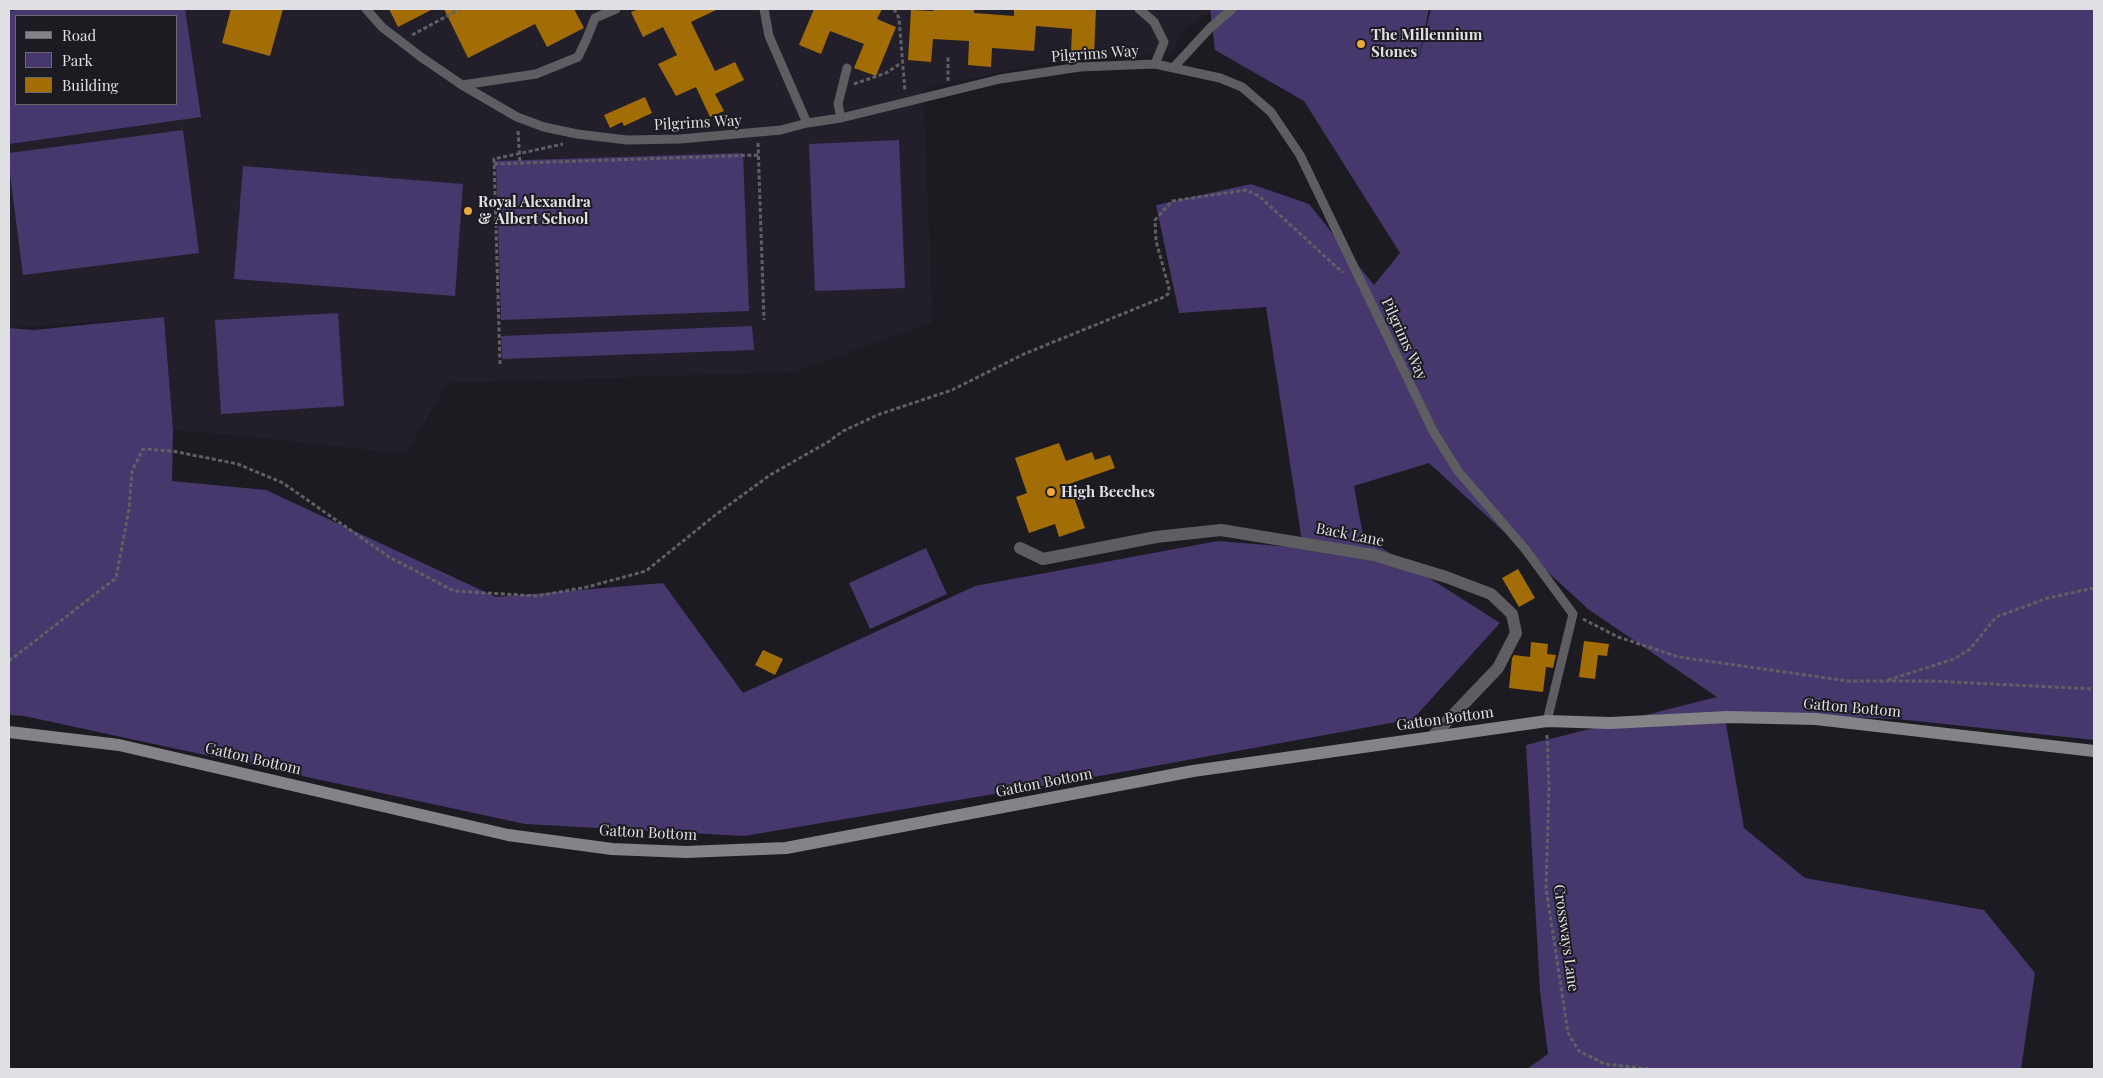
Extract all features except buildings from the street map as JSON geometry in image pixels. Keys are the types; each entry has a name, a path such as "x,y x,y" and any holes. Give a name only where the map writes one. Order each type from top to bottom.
{"street":[{"name":"Back Lane","path":"1020,548 1043,559 1156,537 1221,530 1374,555 1446,577 1491,594 1512,614 1516,633 1498,668 1432,737"},
{"name":"Gatton Bottom","path":"9,732 119,745 508,835 612,849 686,852 786,848 1193,771 1547,721 1610,723 1728,717 1816,720 2094,751"}],"lane":[{"name":"Pilgrims Way","path":"366,9 382,27 404,44 462,85 517,118 544,127 577,134 627,140 680,139 781,130 807,123 841,118 1000,79 1080,67 1155,64 1220,78 1242,87 1272,112 1300,155 1322,197 1433,431 1458,470 1525,549 1573,614"},
{"path":"462,85 536,74 578,57 595,18 616,9"},
{"path":"764,9 769,36 807,123"},
{"path":"1139,9 1154,22 1164,42 1155,64"},
{"path":"1173,68 1210,28 1232,9"},
{"path":"841,118 838,104 847,68"},
{"path":"1547,721 1573,614"}],"path":[{"path":"404,44 415,32 460,9"},
{"path":"894,9 899,18 901,63 906,102"},
{"path":"948,56 948,92"},
{"path":"842,88 886,73 901,63"},
{"path":"517,118 520,163"},
{"path":"758,133 764,320"},
{"path":"500,364 494,159 572,143"},
{"path":"494,164 758,155"},
{"path":"9,661 116,578 129,509 132,471 143,449 172,451 238,464 283,483 388,557 454,591 537,596 646,571 714,516 762,481 843,431 880,414 952,390 1024,354 1164,297 1168,294 1169,288 1156,241 1155,220 1172,201 1246,190 1259,196 1348,277"},
{"path":"1885,680 1954,659 1970,649 1996,617 2048,598 2094,588"},
{"path":"1573,614 1618,637 1679,657 1848,681 1885,680 2094,689"},
{"name":"Crossways Lane","path":"1547,721 1549,788 1546,888 1568,1033 1580,1051 1605,1064 1649,1069"}],"shaded area":[{"name":"Royal Alexandra & Albert School","path":"9,9 1209,9 1210,13 1181,31 1174,53 1038,64 923,89 933,322 793,372 448,383 406,454 173,430 164,317 9,328"}],"green space":[{"path":"25,9 185,9 201,117 9,144 9,11"},
{"path":"1210,9 1429,9 1417,66 1431,9 2094,9 2094,740 1898,719 1724,712 1744,828 1805,878 1984,910 2035,973 2021,1069 1527,1069 1548,1054 1540,991 1526,745 1717,697 1588,609 1429,463 1354,486 1363,536 1500,623 1413,719 1083,779 744,836 525,824 24,716 9,715 9,328 34,330 164,317 173,430 172,481 266,490 496,597 663,583 743,693 975,586 1218,541 1303,548 1266,307 1179,313 1156,205 1251,184 1309,204 1374,285 1400,253 1304,101 1215,50"},
{"path":"183,130 199,253 23,275 9,167 9,153"},
{"path":"899,140 905,288 815,291 809,144"},
{"path":"743,153 749,311 501,320 496,161"},
{"path":"243,166 463,184 455,296 234,279"},
{"path":"338,313 344,406 221,414 215,320"},
{"path":"752,326 754,350 502,359 501,336"},
{"path":"926,548 947,594 870,629 849,583"}],"place":[{"name":"The Millennium Stones","path":"1361,44"},
{"name":"Royal Alexandra & Albert School","path":"468,211"},
{"name":"High Beeches","path":"1051,492"}]}
